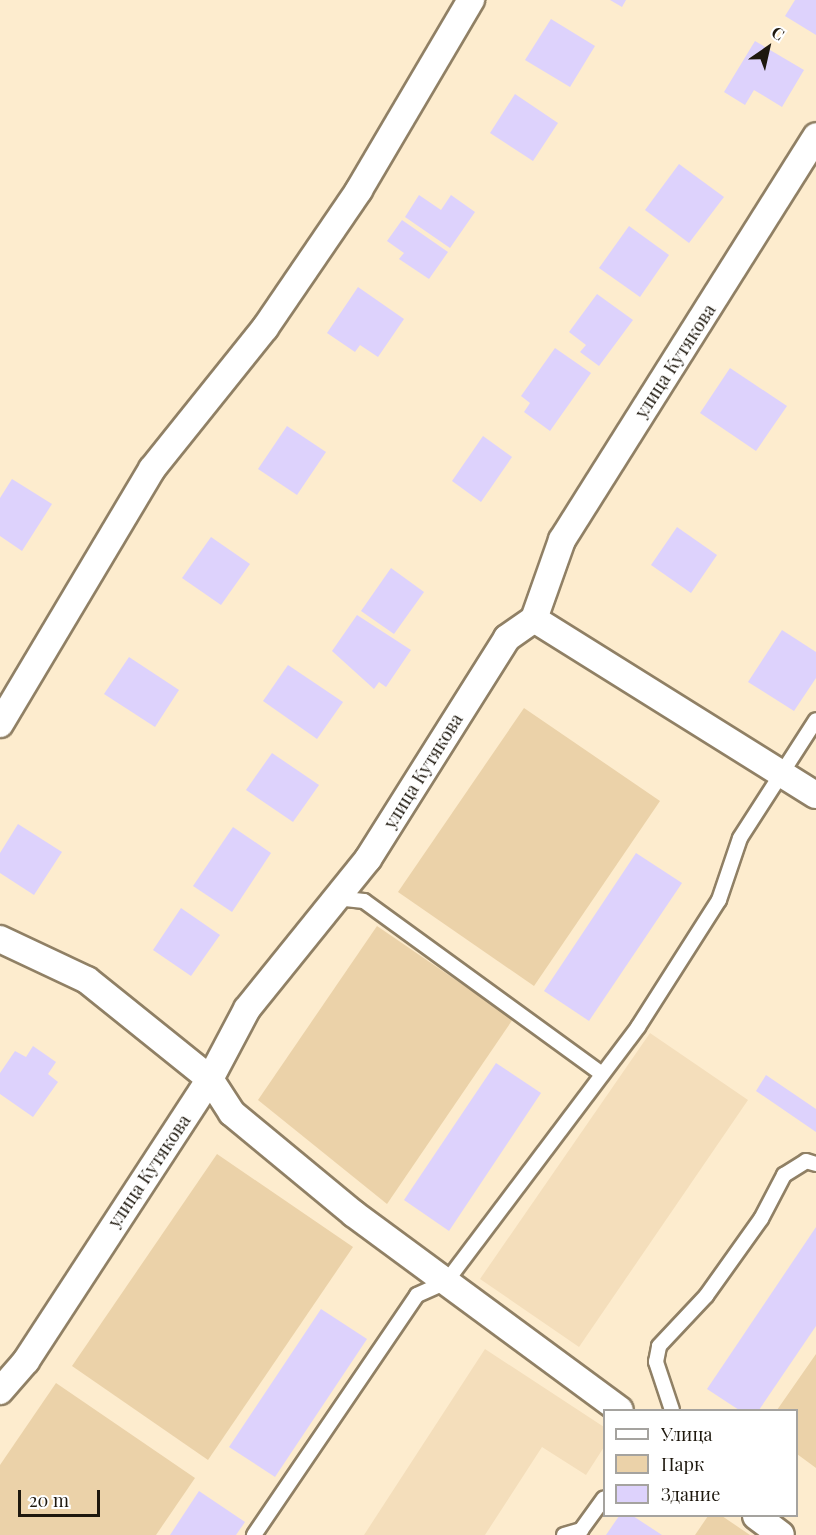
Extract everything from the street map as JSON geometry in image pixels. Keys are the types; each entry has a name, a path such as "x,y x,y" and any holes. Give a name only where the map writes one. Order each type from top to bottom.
{"street":[{"path":"0,724 152,469 285,299 359,190 471,0"},
{"name":"улица Кутякова","path":"0,1391 26,1361 210,1079 247,1009 368,859 507,638 534,619 562,540 816,136"},
{"path":"534,619 816,795"},
{"path":"0,939 87,980 210,1079 232,1113 254,1133 446,1282 619,1409"},
{"path":"758,1517 781,1535"}],"lane":[{"path":"254,1535 417,1295 446,1282 599,1072 638,1027 719,900 740,838 816,720"},
{"path":"336,898 364,901 599,1072"},
{"path":"672,1409 656,1362 659,1346 706,1296 761,1219 784,1175 806,1161 816,1164"},
{"path":"564,1535 581,1530 603,1499"}],"shaded area":[{"path":"650,1033 748,1100 579,1347 480,1279"},
{"path":"485,1349 603,1426 603,1449 586,1475 542,1447 485,1535 364,1535"}],"green space":[{"path":"524,708 660,801 534,986 398,892"},
{"path":"377,926 513,1019 387,1204 258,1100"},
{"path":"217,1154 353,1247 208,1460 72,1366"},
{"path":"816,1354 816,1468 798,1455 798,1409 778,1409"},
{"path":"56,1383 195,1478 156,1535 0,1535 0,1465"},
{"path":"707,1517 723,1517 750,1535 695,1535"}],"building":[{"path":"610,0 626,0 622,7"},
{"path":"795,0 816,0 816,35 785,16"},
{"path":"551,19 595,46 570,87 525,60"},
{"path":"755,41 804,70 782,107 754,90 745,105 724,92"},
{"path":"515,94 558,123 533,161 490,133"},
{"path":"679,164 724,197 689,243 645,210"},
{"path":"419,195 441,210 451,195 475,212 450,248 405,217"},
{"path":"402,220 448,252 429,279 399,259 404,253 387,241"},
{"path":"629,226 669,255 640,297 599,268"},
{"path":"358,287 404,319 378,357 360,345 355,352 327,333"},
{"path":"597,294 633,320 599,366 580,352 586,345 569,332"},
{"path":"555,348 591,373 550,431 524,412 530,403 521,396"},
{"path":"730,368 787,406 756,451 700,413"},
{"path":"287,426 326,452 297,495 258,469"},
{"path":"483,436 512,457 481,502 452,481"},
{"path":"12,479 52,504 22,551 0,536 0,498"},
{"path":"677,527 717,555 691,593 651,565"},
{"path":"211,537 250,564 221,605 182,578"},
{"path":"391,568 424,592 394,634 361,611"},
{"path":"357,615 411,650 386,687 379,682 374,689 332,651"},
{"path":"782,630 816,652 816,678 794,711 748,682"},
{"path":"129,657 179,690 155,727 104,694"},
{"path":"288,665 343,702 317,739 263,701"},
{"path":"272,753 319,785 293,822 246,790"},
{"path":"18,824 62,852 34,895 0,873 0,853"},
{"path":"233,827 271,853 232,912 193,886"},
{"path":"636,853 682,883 589,1021 544,991"},
{"path":"181,908 220,935 191,976 153,950"},
{"path":"33,1046 56,1062 48,1074 58,1082 33,1117 0,1094 0,1073 15,1051 26,1057"},
{"path":"496,1063 541,1093 449,1231 404,1200"},
{"path":"766,1075 816,1109 816,1132 756,1091"},
{"path":"816,1227 816,1326 760,1409 737,1409 707,1389"},
{"path":"321,1309 367,1339 275,1477 229,1447"},
{"path":"199,1491 245,1522 236,1535 170,1535"},
{"path":"618,1517 635,1517 662,1535 606,1535"}]}
